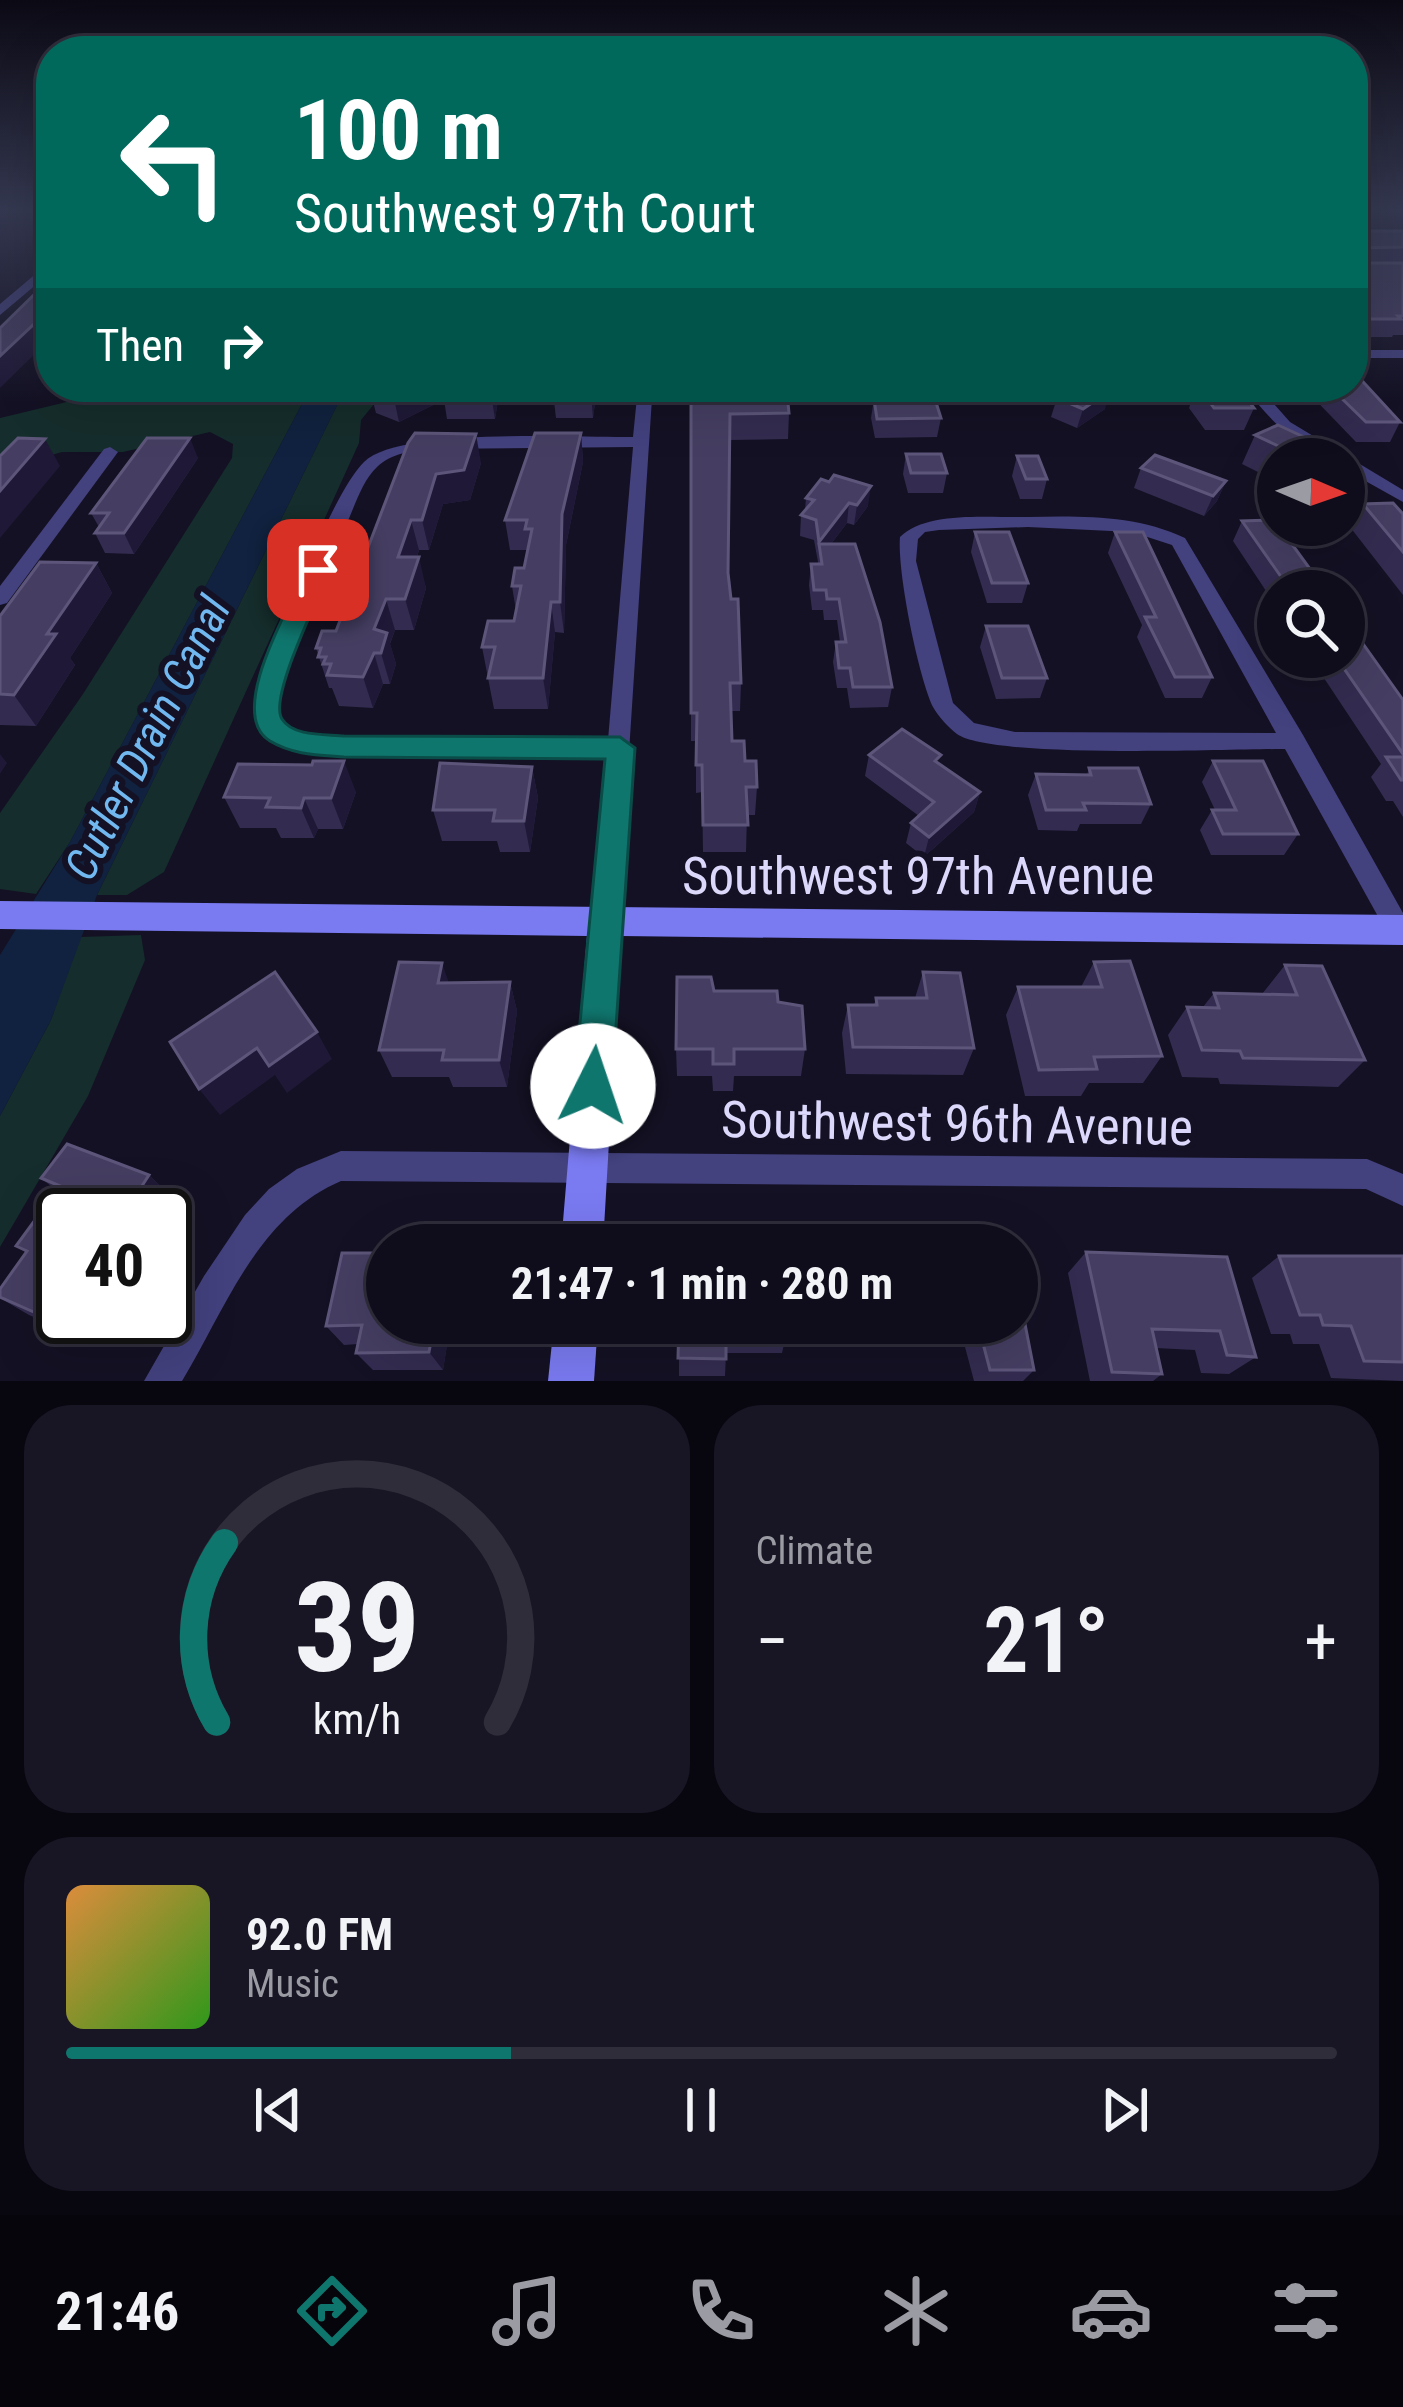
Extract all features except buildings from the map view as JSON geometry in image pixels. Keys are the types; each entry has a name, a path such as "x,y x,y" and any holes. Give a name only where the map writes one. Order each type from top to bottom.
{"street":[{"path":"0,311 36,279"},
{"path":"1368,354 1403,355"},
{"path":"583,1224 643,402"},
{"path":"1264,402 1285,425 1306,438"},
{"path":"620,748 328,746 290,739 269,724 266,700 274,671 361,474 374,459 391,450 430,444 641,442"},
{"path":"0,599 110,452"},
{"path":"1365,474 1403,497"},
{"path":"1295,741 1015,740 977,734 949,715 936,683 906,544 915,531 939,525 1114,524 1165,533 1184,547 1295,741 1401,930"},
{"name":"Southwest 97th Avenue","path":"0,915 1401,930"},
{"name":"Southwest 96th Avenue","path":"162,1381 272,1207 308,1178 341,1166 1366,1174 1403,1190"},
{"path":"571,1381 574,1344"}],"green space":[{"path":"67,402 303,402 70,842 36,894 0,889 0,813 83,694 232,458 233,444 210,432 123,452 62,452 0,470 0,418"},
{"path":"339,402 376,402 361,420 359,443 164,872 127,895 97,895"},
{"path":"141,935 145,960 88,1096 0,1247 0,1116 51,1020 80,937"}],"water":[{"name":"Cutler Drain Canal","path":"303,402 339,402 97,895 51,1020 0,1116 0,955 70,842"}],"route":[{"path":"318,570 268,688 265,710 278,733 301,742 344,746 620,748 593,1086"}]}
